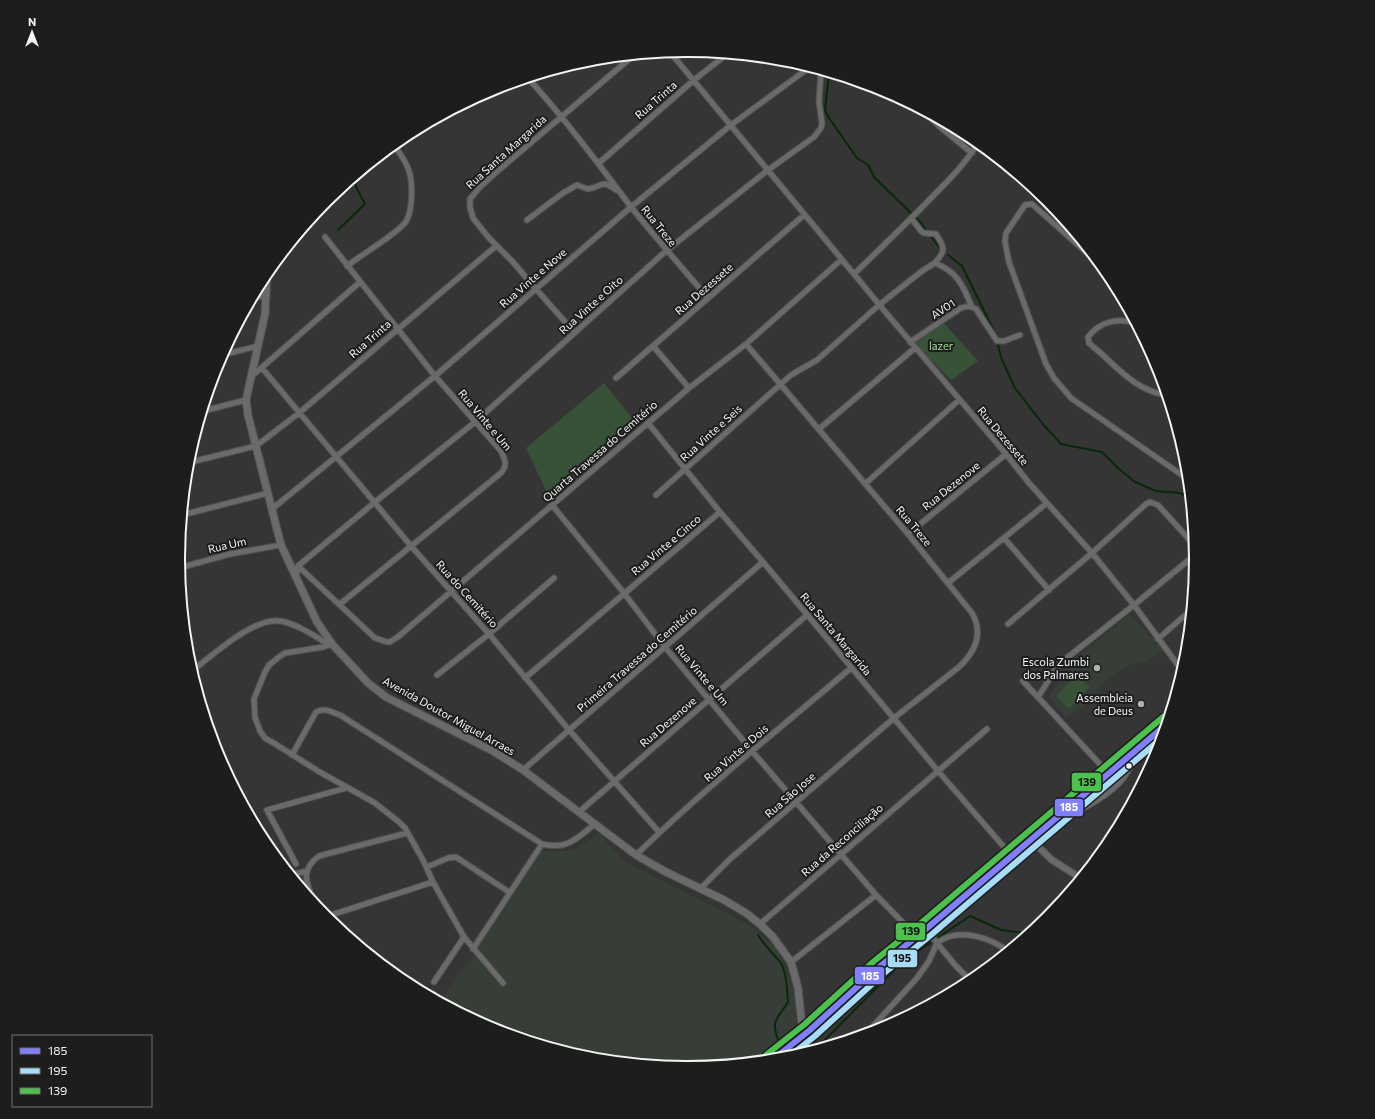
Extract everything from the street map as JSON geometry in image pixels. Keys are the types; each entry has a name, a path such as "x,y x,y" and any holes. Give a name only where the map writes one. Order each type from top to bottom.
{"main road":[{"path":"246,400 265,314 266,286"},
{"name":"Avenida Doutor Miguel Arraes","path":"246,400 248,415 281,545 317,622 331,645 363,678 386,697 477,742 523,770 636,855 666,872 724,900 746,913 760,924 777,942 791,962 798,988 803,1036"},
{"path":"781,1053 826,1016 878,968 917,937 1160,730"}],"street":[{"name":"Rua Dezessete","path":"675,57 841,260 1092,554 1134,605 1178,666"},
{"name":"Rua Trinta","path":"599,163 694,80 722,58"},
{"path":"561,117 628,60"},
{"name":"Rua Vinte e Nove","path":"272,510 435,376 569,259 730,125 804,71"},
{"name":"Rua Vinte e Oito","path":"298,566 474,422 666,251 768,170 814,137 822,125 819,102 821,75"},
{"name":"Rua Treze","path":"532,82 599,163 666,251 708,298"},
{"name":"Rua Santa Margarida","path":"561,117 480,187 470,199 470,207 473,218 496,246 510,258 575,333"},
{"path":"934,122 972,153"},
{"path":"854,274 944,185 975,148"},
{"path":"347,266 360,255 405,224 408,219 412,199 410,173 405,160 397,150"},
{"path":"527,220 563,193 577,185 588,189 607,183 622,194"},
{"path":"1073,238 1032,204 1024,205 1006,234 1005,242 1009,262 1046,364 1054,378 1071,398 1183,476"},
{"name":"Rua Dezessete","path":"616,378 804,215"},
{"path":"912,218 921,231 936,234 943,247 943,253 935,263 950,270 956,276 972,307"},
{"name":"Rua Vinte e Um","path":"325,237 435,376 501,451 506,461 505,467 501,473 340,604"},
{"name":"Rua Trinta","path":"256,446 299,413 496,246"},
{"name":"Quarta Travessa do Cemitério","path":"340,604 369,634 384,642 390,642 399,636 689,388 746,344 841,260"},
{"name":"Rua Vinte e Seis","path":"656,495 780,384 791,375 817,360 879,305 922,271 935,263"},
{"path":"252,376 360,282"},
{"path":"259,296 266,295"},
{"name":"AV01","path":"910,342 966,306 976,309 998,342 1020,335"},
{"path":"1130,322 1107,322 1088,337 1089,342 1122,374 1153,392 1161,394"},
{"name":"Rua Treze","path":"746,344 908,534 972,613 976,620 978,635 975,645 966,660 959,668 894,718"},
{"path":"229,353 258,346"},
{"path":"653,346 689,388"},
{"path":"819,429 915,348"},
{"name":"Rua do Cemitério","path":"262,368 450,592 489,634 569,730 659,832"},
{"path":"208,410 246,400"},
{"path":"866,484 959,400"},
{"name":"Rua Santa Margarida","path":"648,423 720,512 1011,856"},
{"path":"195,461 256,446"},
{"name":"Rua Dezenove","path":"908,534 1006,454"},
{"path":"187,514 268,493"},
{"path":"948,583 1047,503"},
{"path":"1008,624 1092,554 1146,504 1154,503 1158,506 1189,540"},
{"name":"Rua Vinte e Um","path":"552,505 624,593 665,647 752,751 876,895 917,937"},
{"name":"Rua Vinte e Cinco","path":"525,678 720,512"},
{"path":"1004,538 1049,590"},
{"name":"Rua Um","path":"185,566 230,554 281,545"},
{"path":"1038,697 1059,664 1190,559"},
{"name":"Primeira Travessa do Cemitério","path":"523,770 763,562"},
{"path":"296,578 298,566"},
{"path":"298,566 340,604"},
{"path":"437,675 489,634 554,578"},
{"path":"1158,639 1187,613"},
{"name":"Rua Dezenove","path":"579,812 807,615"},
{"path":"197,667 242,633 259,624 279,621 300,628 331,645"},
{"path":"331,645 292,651 279,656 269,665 254,699 255,717 260,732 265,738 292,755 346,788 369,799 399,822 427,868 433,882 464,937 503,983"},
{"name":"Rua Vinte e Dois","path":"636,855 659,832 752,751 851,668"},
{"path":"1023,681 1109,774"},
{"path":"292,755 316,712 325,709 340,715 542,844 553,846 565,845 595,824"},
{"name":"Rua São Jose","path":"701,888 730,859 894,718"},
{"name":"Rua da Reconciliação","path":"760,924 987,729"},
{"path":"1046,827 1094,802 1112,789 1124,778 1141,747 1149,757"},
{"path":"296,864 267,810 346,788"},
{"path":"311,892 307,882 308,866 318,856 407,833"},
{"path":"1031,840 1052,860 1077,876"},
{"path":"473,949 509,892 542,844"},
{"path":"427,868 448,858 456,857 509,892"},
{"path":"296,874 307,871"},
{"path":"332,915 433,882"},
{"path":"791,962 876,895"},
{"path":"926,929 955,965 967,977"},
{"path":"872,1027 916,978 938,943 943,939 950,936 973,936 994,942 1004,949"},
{"path":"434,982 464,937"}],"shaded area":[{"name":"Escola Zumbi dos Palmares","path":"1129,615 1164,650 1145,663 1137,662 1107,679 1085,704 1066,718 1049,697 1071,665 1084,652"},
{"path":"599,834 626,862 747,924 777,949 795,994 796,1020 792,1038 772,1055 753,1058 688,1062 622,1058 557,1045 526,1035 495,1024 443,998 478,948 541,851 572,851"}],"green space":[{"name":"lazer","path":"944,323 978,361 951,380 914,343"},
{"path":"604,383 633,419 547,493 526,448"},
{"path":"1077,675 1090,687 1069,709 1056,696"}],"waterway":[{"path":"829,77 825,110 829,118 857,158 868,165 874,177 922,224 927,232"},
{"path":"338,230 365,204 355,183"},
{"path":"930,235 939,247"},
{"path":"948,255 962,266 995,335"},
{"path":"997,341 1002,360 1015,388 1042,423 1061,444 1102,452 1135,482 1156,491 1180,493 1186,496"},
{"path":"939,937 970,916 1001,930 1023,933"},
{"path":"758,935 780,962 785,976 788,1002 775,1024 776,1035 779,1042"},
{"path":"815,1046 824,1041 903,961 930,943"}],"transit line":[{"name":"139","path":"766,1055 805,1024 873,962 1163,717"},
{"name":"185","path":"781,1053 810,1030 878,968 1160,730"},
{"name":"195","path":"798,1049 883,974 931,935 1155,744"}],"place":[{"name":"Escola Zumbi dos Palmares","path":"1097,668"},
{"name":"Assembleia de Deus","path":"1141,704"}]}
